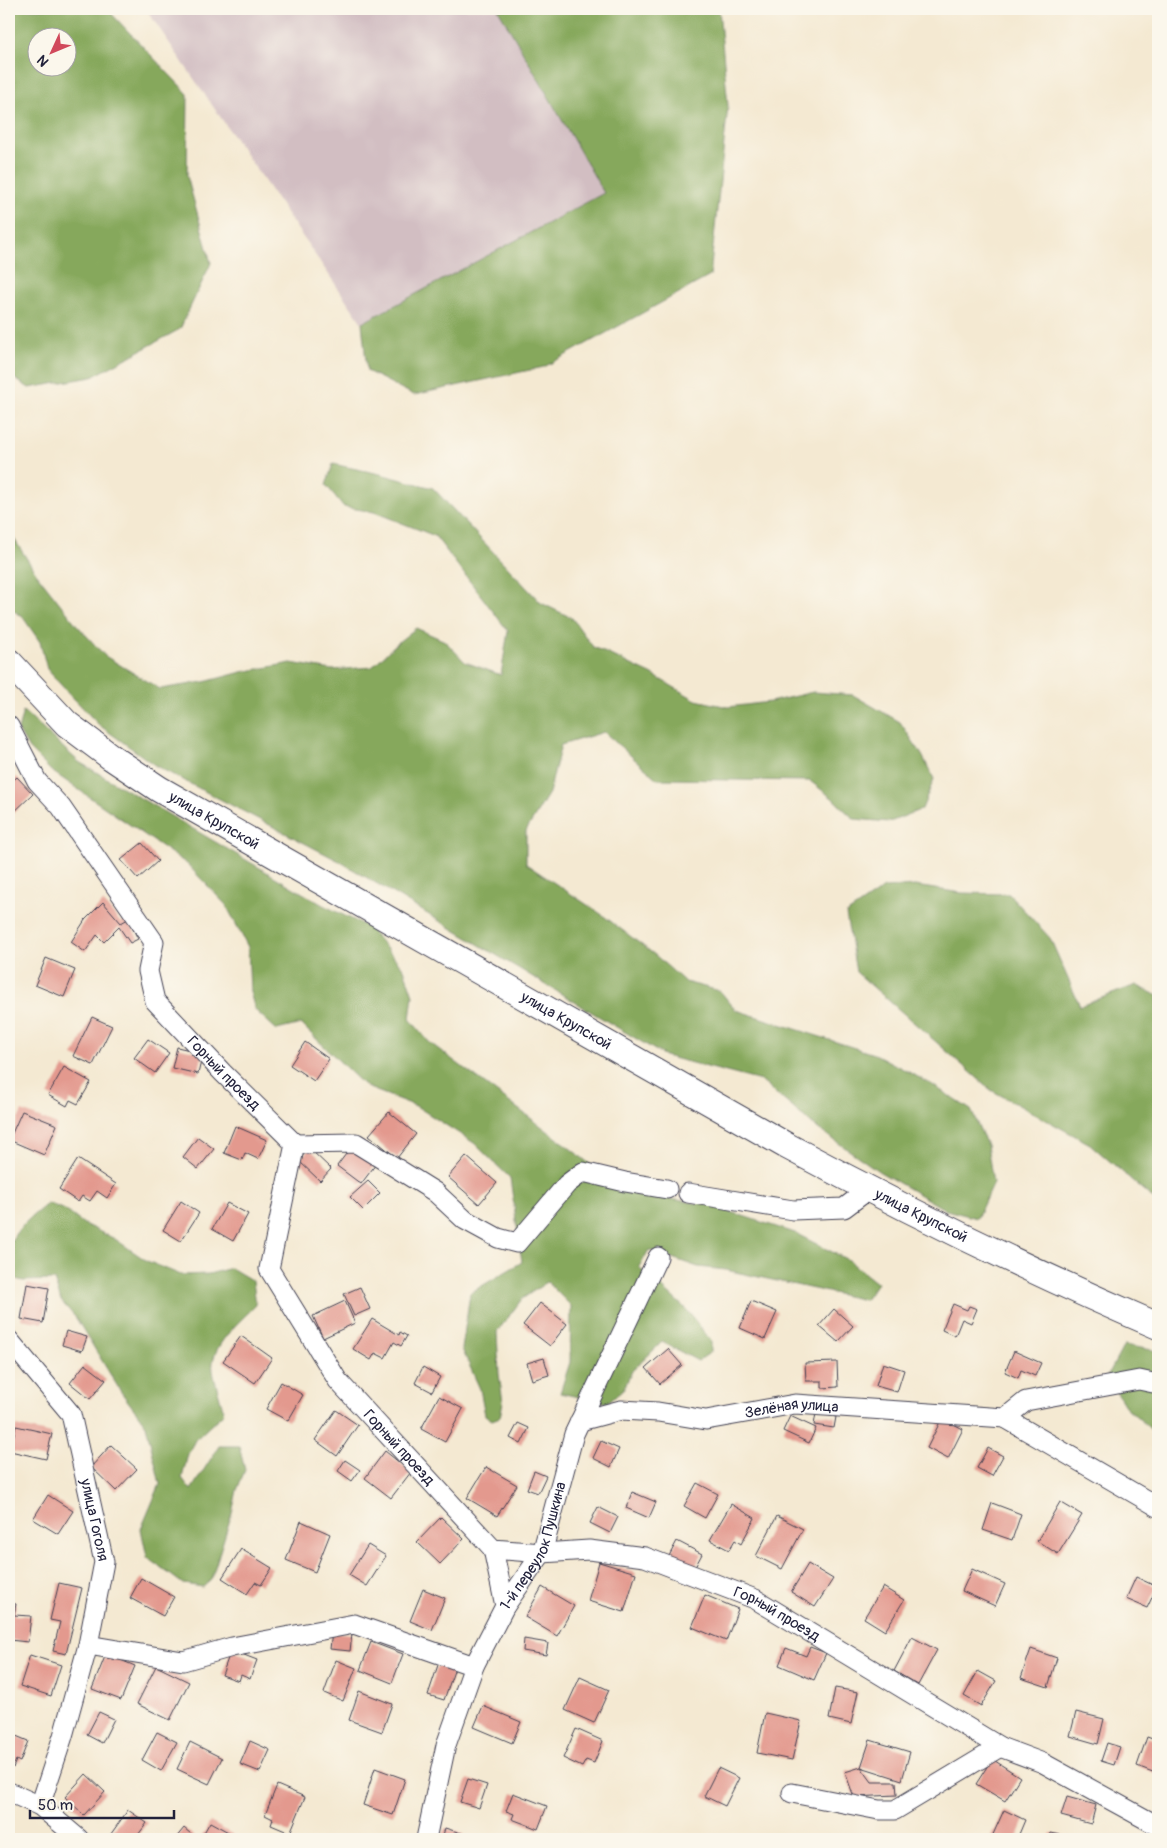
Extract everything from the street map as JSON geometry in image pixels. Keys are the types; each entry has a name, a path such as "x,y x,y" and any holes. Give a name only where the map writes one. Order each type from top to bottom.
{"street":[{"name":"улица Крупской","path":"9,662 67,724 112,758 160,789 787,1146 868,1190 1096,1299 1158,1326"},
{"name":"Горный проезд","path":"9,726 37,781 61,807 154,942 148,971 155,1001 295,1144 270,1269 338,1381 493,1549 542,1553 588,1550 645,1557 755,1599 1000,1747 1043,1763 1158,1826"},
{"path":"295,1144 356,1143 436,1192 465,1220 498,1238 517,1243 567,1184 583,1172 667,1189"},
{"path":"688,1193 793,1210 844,1208 868,1190"},
{"name":"1-й переулок Пушкина","path":"426,1839 446,1745 474,1666 505,1606 542,1553 574,1434 658,1257"},
{"name":"улица Гоголя","path":"9,1340 71,1414 104,1562 88,1645 63,1736 40,1806"},
{"path":"1005,1418 1026,1401 1138,1380 1158,1384"},
{"name":"Зелёная улица","path":"580,1421 621,1410 658,1412 706,1420 795,1404 1005,1418 1158,1506"},
{"path":"493,1549 505,1606"},
{"path":"88,1645 184,1661 232,1647 354,1624 474,1666"},
{"path":"792,1793 879,1810 895,1810 1000,1747"},
{"path":"9,1792 40,1806 79,1839"}],"shaded area":[{"path":"146,9 500,9 606,194 362,323"}],"green space":[{"path":"9,9 107,9 188,94 187,176 211,263 180,329 92,377 29,388 9,375"},
{"path":"498,9 719,9 728,106 710,276 544,367 414,395 367,371 362,323 604,193"},
{"path":"333,464 433,488 541,603 572,618 593,647 651,674 696,700 728,707 770,702 813,692 853,695 900,722 922,755 934,779 922,809 890,822 854,819 831,797 810,781 657,779 604,732 561,745 549,793 526,831 526,864 601,914 655,955 685,982 720,991 736,1010 877,1055 931,1084 971,1110 987,1145 993,1183 977,1218 946,1210 880,1172 817,1128 761,1081 665,1056 339,861 156,766 99,725 61,685 47,669 40,642 22,616 9,608 9,531 36,573 76,624 105,656 160,689 204,682 242,672 291,663 332,670 372,667 416,628 445,641 465,662 501,675 508,631 435,536 374,512 344,507 326,485"},
{"path":"23,711 79,762 323,905 368,927 404,969 413,995 410,1019 429,1042 561,1141 625,1192 709,1205 795,1233 848,1260 877,1283 865,1300 726,1270 698,1267 649,1250 639,1267 686,1309 711,1341 711,1352 698,1361 662,1342 632,1371 624,1388 607,1403 560,1393 570,1362 571,1306 547,1282 522,1299 497,1332 499,1374 503,1402 500,1417 492,1420 485,1415 480,1389 462,1349 470,1293 522,1262 510,1178 474,1143 416,1106 366,1087 301,1024 277,1030 255,1010 250,992 248,947 226,905 187,864 50,770 29,749 18,730"},
{"path":"915,886 962,893 1009,894 1050,938 1080,1006 1136,985 1158,996 1158,1203 1090,1144 991,1090 856,972 846,914 884,888"},
{"path":"48,1203 65,1210 84,1224 115,1239 147,1261 181,1275 209,1274 231,1268 253,1281 256,1305 227,1335 213,1362 214,1376 224,1413 195,1440 188,1454 182,1478 191,1490 219,1446 239,1446 245,1470 237,1490 232,1513 211,1580 203,1587 183,1584 147,1557 141,1529 160,1484 146,1425 121,1392 76,1318 61,1301 54,1280 23,1281 12,1278 8,1254 12,1240 26,1222"},
{"path":"1124,1345 1158,1351 1158,1436 1125,1406 1107,1377"}],"building":[{"path":"17,777 33,794 11,815 9,813 9,784"},
{"path":"142,843 158,861 138,879 121,860"},
{"path":"103,902 121,923 128,919 138,939 130,943 119,927 104,942 97,935 85,952 71,942 85,920"},
{"path":"46,958 75,970 64,997 35,985"},
{"path":"92,1017 112,1026 93,1065 73,1056"},
{"path":"148,1039 169,1053 155,1073 134,1058"},
{"path":"305,1042 329,1059 314,1081 290,1065"},
{"path":"177,1047 203,1053 198,1074 172,1068"},
{"path":"64,1067 91,1082 78,1104 70,1100 67,1106 48,1095"},
{"path":"22,1111 57,1125 44,1155 9,1140"},
{"path":"389,1112 416,1134 397,1158 369,1135"},
{"path":"235,1126 267,1140 258,1159 245,1153 242,1160 224,1153"},
{"path":"198,1137 214,1149 198,1169 183,1157"},
{"path":"352,1146 376,1164 361,1184 337,1166"},
{"path":"310,1149 331,1169 320,1181 298,1160"},
{"path":"466,1156 497,1183 479,1204 448,1177"},
{"path":"78,1159 116,1184 107,1198 97,1191 90,1201 82,1196 78,1202 59,1189"},
{"path":"368,1181 380,1193 363,1210 350,1197"},
{"path":"181,1201 199,1213 181,1241 163,1230"},
{"path":"227,1203 248,1214 233,1241 212,1229"},
{"path":"27,1284 49,1288 43,1323 21,1319"},
{"path":"360,1287 370,1309 354,1316 344,1294"},
{"path":"345,1301 355,1323 323,1338 313,1316"},
{"path":"751,1301 777,1312 765,1339 740,1328"},
{"path":"540,1303 567,1324 550,1346 523,1325"},
{"path":"953,1304 967,1310 969,1306 977,1309 971,1323 962,1319 955,1336 942,1330"},
{"path":"834,1309 853,1326 838,1342 819,1326"},
{"path":"372,1319 399,1335 400,1332 407,1336 401,1346 394,1342 385,1358 375,1353 371,1360 353,1349"},
{"path":"66,1331 87,1337 82,1351 62,1345"},
{"path":"241,1336 272,1358 255,1383 223,1361"},
{"path":"668,1349 682,1365 660,1384 646,1368"},
{"path":"1014,1351 1041,1363 1035,1376 1021,1370 1018,1378 1005,1372"},
{"path":"544,1358 549,1375 532,1380 527,1363"},
{"path":"837,1362 838,1387 822,1388 822,1381 806,1381 805,1363"},
{"path":"883,1363 904,1370 897,1392 876,1386"},
{"path":"85,1364 106,1380 90,1399 70,1383"},
{"path":"423,1367 440,1377 432,1392 415,1383"},
{"path":"281,1382 303,1395 288,1421 266,1409"},
{"path":"439,1396 463,1409 445,1442 421,1429"},
{"path":"336,1410 358,1425 337,1456 315,1440"},
{"path":"816,1413 836,1417 834,1428 814,1425"},
{"path":"790,1416 816,1428 809,1443 783,1431"},
{"path":"942,1418 963,1429 948,1459 927,1448"},
{"path":"518,1423 529,1428 521,1444 510,1438"},
{"path":"16,1426 52,1434 46,1459 10,1451"},
{"path":"601,1441 619,1449 611,1467 593,1458"},
{"path":"111,1445 137,1469 116,1491 91,1467"},
{"path":"988,1448 1003,1456 992,1476 977,1468"},
{"path":"385,1451 411,1472 391,1498 365,1478"},
{"path":"345,1460 360,1470 352,1481 338,1471"},
{"path":"486,1467 517,1485 497,1516 467,1498"},
{"path":"534,1471 546,1476 538,1493 527,1489"},
{"path":"697,1483 718,1494 705,1518 684,1506"},
{"path":"632,1492 656,1502 649,1518 626,1508"},
{"path":"48,1495 73,1511 58,1534 33,1519"},
{"path":"1060,1502 1082,1515 1058,1554 1037,1541"},
{"path":"992,1503 1021,1514 1012,1540 983,1530"},
{"path":"731,1504 755,1518 741,1544 735,1540 729,1550 710,1540"},
{"path":"598,1507 618,1517 610,1533 590,1523"},
{"path":"777,1516 803,1529 782,1569 756,1556"},
{"path":"441,1517 464,1539 440,1564 417,1542"},
{"path":"301,1521 330,1534 315,1572 286,1560"},
{"path":"677,1541 702,1554 694,1569 669,1556"},
{"path":"368,1545 386,1556 367,1586 349,1575"},
{"path":"241,1549 272,1568 261,1585 255,1582 247,1594 222,1578"},
{"path":"599,1562 636,1573 624,1612 588,1601"},
{"path":"808,1564 833,1579 815,1607 791,1592"},
{"path":"972,1569 1005,1584 995,1606 962,1591"},
{"path":"1136,1577 1157,1587 1147,1608 1126,1599"},
{"path":"141,1578 174,1597 163,1616 130,1598"},
{"path":"59,1583 82,1588 66,1654 53,1651 60,1622 50,1620"},
{"path":"542,1587 574,1606 557,1636 525,1617"},
{"path":"883,1587 904,1600 885,1631 864,1618"},
{"path":"423,1589 445,1598 432,1630 410,1621"},
{"path":"705,1595 738,1609 726,1641 692,1627"},
{"path":"9,1603 16,1604 14,1615 31,1616 28,1642 9,1640"},
{"path":"332,1632 352,1634 350,1651 330,1649"},
{"path":"912,1637 937,1650 918,1685 894,1671"},
{"path":"524,1639 548,1643 546,1655 523,1651"},
{"path":"371,1642 403,1654 392,1683 360,1670"},
{"path":"810,1647 826,1653 814,1680 779,1665 786,1648 806,1656"},
{"path":"1031,1649 1057,1658 1048,1687 1021,1678"},
{"path":"231,1650 257,1660 250,1679 241,1675 239,1681 222,1675"},
{"path":"106,1654 135,1666 121,1700 92,1689"},
{"path":"30,1655 61,1665 51,1696 20,1686"},
{"path":"336,1660 356,1668 343,1701 324,1693"},
{"path":"439,1662 455,1668 444,1700 428,1695"},
{"path":"156,1666 189,1682 170,1720 137,1704"},
{"path":"978,1671 996,1681 981,1706 964,1696"},
{"path":"580,1677 609,1690 594,1723 565,1710"},
{"path":"835,1688 858,1692 851,1724 829,1719"},
{"path":"359,1691 392,1704 382,1732 349,1720"},
{"path":"483,1706 521,1722 512,1743 474,1727"},
{"path":"99,1712 114,1719 102,1743 87,1735"},
{"path":"1076,1712 1104,1719 1098,1744 1070,1736"},
{"path":"765,1713 801,1721 792,1760 757,1753"},
{"path":"576,1729 603,1741 594,1763 586,1760 582,1767 563,1758"},
{"path":"157,1732 177,1742 161,1771 142,1760"},
{"path":"9,1733 28,1741 20,1762 16,1760 13,1768 9,1766"},
{"path":"1147,1737 1158,1741 1158,1774 1137,1766"},
{"path":"870,1740 910,1752 902,1780 861,1767"},
{"path":"250,1741 270,1750 260,1772 240,1764"},
{"path":"190,1742 222,1758 209,1784 177,1769"},
{"path":"1107,1743 1120,1747 1114,1765 1101,1761"},
{"path":"992,1759 1020,1777 1005,1801 976,1784"},
{"path":"861,1767 872,1782 896,1782 897,1795 854,1797 845,1772"},
{"path":"375,1768 405,1779 393,1815 363,1805"},
{"path":"718,1768 739,1778 725,1806 704,1796"},
{"path":"86,1774 105,1792 84,1815 65,1797"},
{"path":"468,1779 487,1785 479,1808 460,1802"},
{"path":"277,1785 305,1797 290,1833 271,1825 273,1819 265,1815"},
{"path":"513,1793 547,1806 538,1829 512,1819 514,1814 506,1811"},
{"path":"1067,1797 1096,1805 1091,1824 1061,1816"},
{"path":"128,1810 147,1823 135,1839 108,1838"},
{"path":"1004,1810 1025,1820 1017,1839 991,1839"},
{"path":"210,1822 241,1839 201,1838"},
{"path":"184,1828 197,1839 175,1839"},
{"path":"445,1828 464,1834 463,1839 442,1839"},
{"path":"1051,1833 1076,1838 1076,1839 1049,1839"}]}
